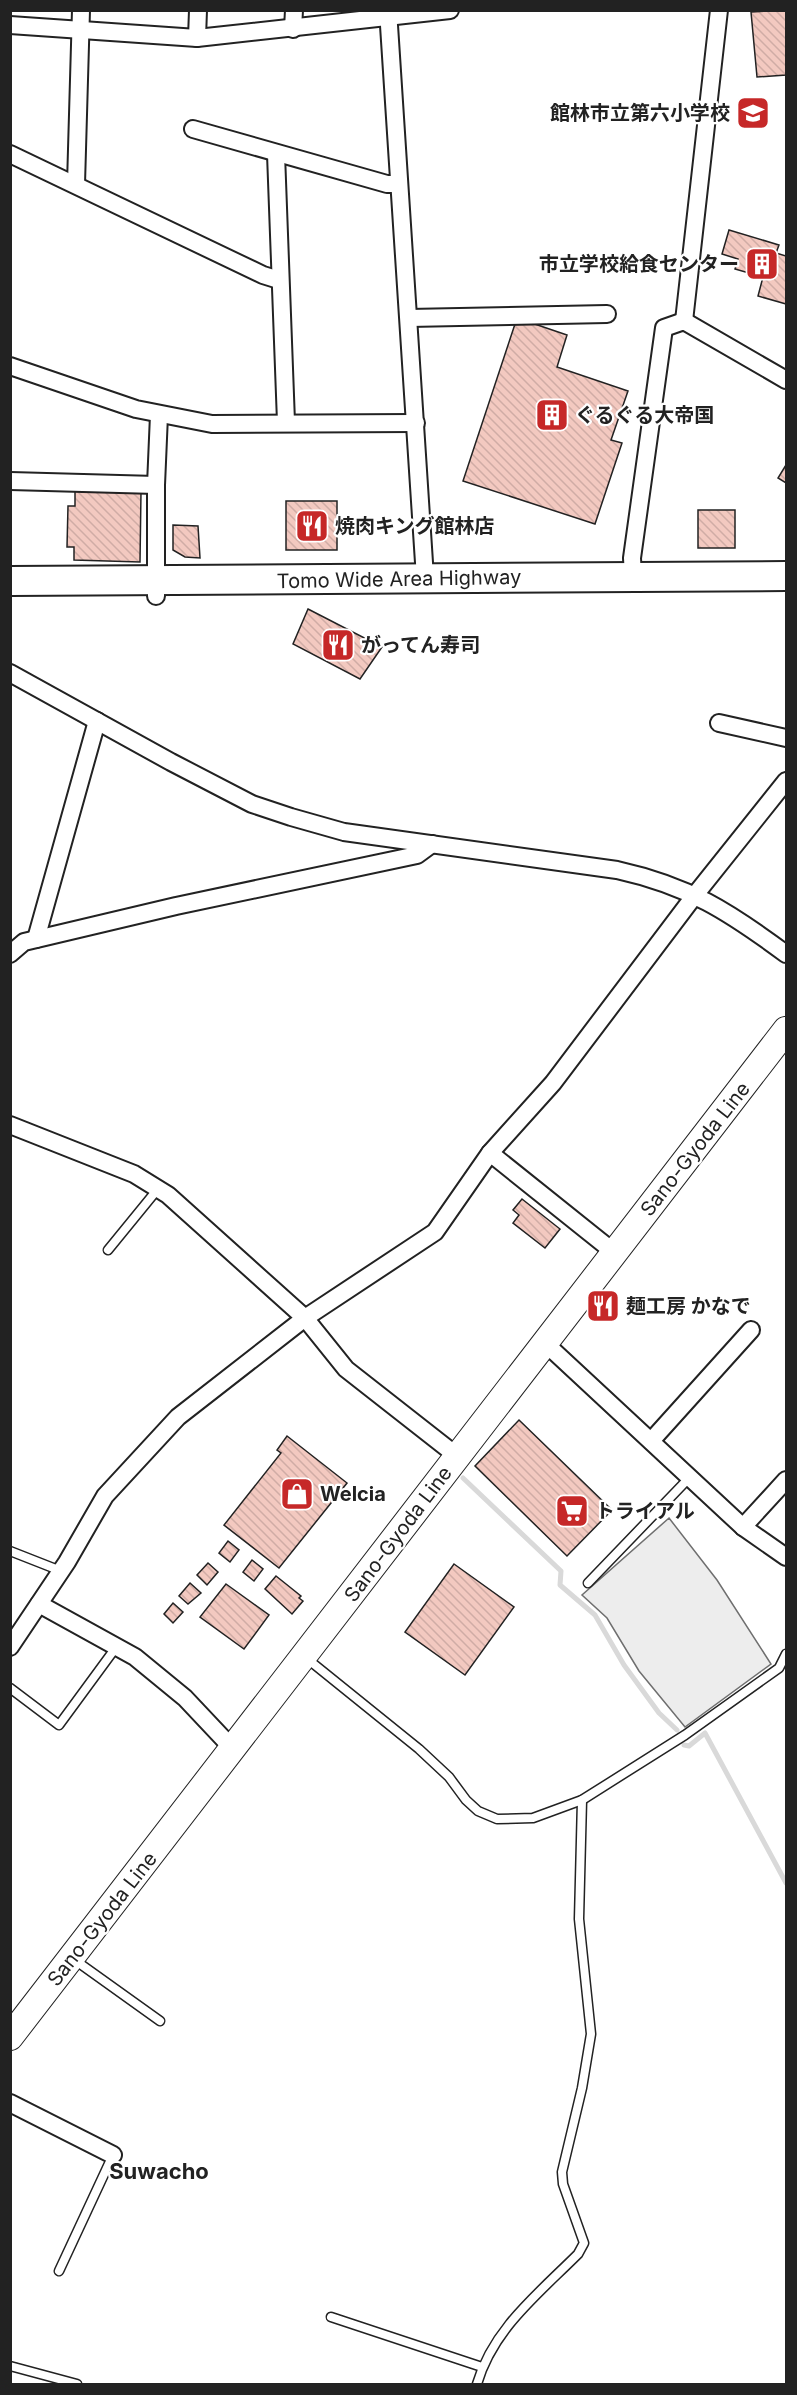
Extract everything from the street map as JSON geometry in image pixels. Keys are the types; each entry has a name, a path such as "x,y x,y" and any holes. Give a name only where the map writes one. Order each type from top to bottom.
{"highway":[{"name":"Tomo Wide Area Highway","path":"10,597 425,578 786,576"},
{"name":"Tomo Wide Area Highway","path":"10,581 156,589 786,596"}],"main road":[{"name":"Sano-Gyoda Line","path":"10,2037 234,1750 457,1456 786,1030"}],"street":[{"path":"76,184 81,10"},
{"path":"196,38 198,10"},
{"path":"293,29 294,10"},
{"path":"10,25 196,38 293,29 388,14 450,10"},
{"path":"684,321 718,10"},
{"path":"388,14 425,578"},
{"path":"193,129 387,184 399,183"},
{"path":"10,154 263,275 279,280"},
{"path":"276,154 286,422"},
{"path":"409,318 607,314"},
{"path":"633,576 632,558 664,328 684,321 786,380"},
{"path":"10,366 159,415 212,424 416,423"},
{"path":"156,589 156,484 159,415"},
{"path":"10,481 156,484"},
{"path":"10,673 252,804 344,832 617,870 660,880 695,895 740,919 786,954"},
{"path":"36,939 97,721"},
{"path":"719,723 786,738"},
{"path":"10,1647 61,1571 105,1496 130,1466 178,1417 305,1318 435,1232 490,1153 553,1083 695,895 786,781"},
{"path":"10,954 24,942 176,906 417,855 432,844"},
{"path":"10,1125 134,1174 168,1195 305,1318 346,1369 457,1456"},
{"path":"490,1153 615,1253"},
{"path":"651,1441 751,1330"},
{"path":"546,1343 743,1527 786,1557"},
{"path":"743,1527 786,1480"},
{"path":"39,1604 118,1646 185,1698 234,1750"},
{"path":"10,2103 113,2155"}],"lane":[{"path":"108,1250 157,1190"},
{"path":"588,1583 690,1477"},
{"path":"10,1551 61,1571"},
{"path":"10,1688 59,1725 118,1646"},
{"path":"305,1657 419,1749 449,1777 466,1800 478,1811 497,1819 533,1818 582,1800 685,1734 779,1668 786,1654"},
{"path":"477,2385 482,2367 505,2327 578,2254 584,2243 563,2184 562,2172 582,2088 591,2034 578,1909 582,1800"},
{"path":"71,1958 160,2021"},
{"path":"59,2271 113,2155"},
{"path":"331,2317 482,2367"},
{"path":"10,2366 77,2385"}],"shaded area":[{"path":"669,1518 717,1580 771,1664 685,1727 639,1671 607,1618 582,1595"}],"building":[{"path":"786,10 786,75 757,77 751,12"},
{"name":"市立学校給食センター","path":"729,230 779,245 776,253 786,256 786,304 758,296 763,277 735,269 738,259 722,254"},
{"name":"ぐるぐる大帝国","path":"517,318 567,335 557,367 628,391 611,440 622,443 595,524 463,481"},
{"path":"786,465 786,483 778,478"},
{"path":"75,490 141,492 140,562 74,560 74,547 67,547 68,506 75,506"},
{"name":"焼肉キング館林店","path":"286,501 337,501 337,550 286,550"},
{"path":"698,510 735,510 735,548 698,548"},
{"path":"173,525 198,526 200,558 185,557 173,550"},
{"name":"がってん寿司","path":"308,609 382,647 360,679 293,644"},
{"path":"522,1199 560,1229 545,1248 513,1223 519,1215 513,1210"},
{"path":"600,1292 616,1307 607,1317 600,1310 594,1317 585,1309"},
{"path":"519,1420 612,1510 567,1556 475,1466"},
{"path":"287,1436 347,1483 279,1568 224,1525 281,1453 277,1450"},
{"path":"228,1541 239,1550 230,1562 219,1553"},
{"path":"252,1560 263,1569 254,1581 243,1572"},
{"path":"208,1563 218,1572 207,1585 197,1575"},
{"path":"454,1564 514,1607 465,1675 405,1632"},
{"path":"276,1576 301,1596 299,1598 303,1601 292,1614 265,1589"},
{"path":"190,1583 201,1593 188,1604 179,1596"},
{"path":"226,1584 269,1615 244,1649 200,1617"},
{"path":"173,1603 183,1612 173,1623 164,1614"}],"waterway":[{"path":"463,1478 561,1571 560,1585 595,1615 624,1665 659,1713 677,1730"},
{"path":"684,1745 689,1746 705,1733 786,1883"}],"place":[{"name":"館林市立第六小学校","path":"753,113"},
{"name":"市立学校給食センター","path":"762,264"},
{"name":"ぐるぐる大帝国","path":"552,415"},
{"name":"焼肉キング館林店","path":"312,526"},
{"name":"がってん寿司","path":"338,645"},
{"name":"麺工房 かなで","path":"603,1306"},
{"name":"Welcia","path":"297,1494"},
{"name":"トライアル","path":"572,1511"}],"district":[{"name":"Suwacho","path":"159,2171"}]}
